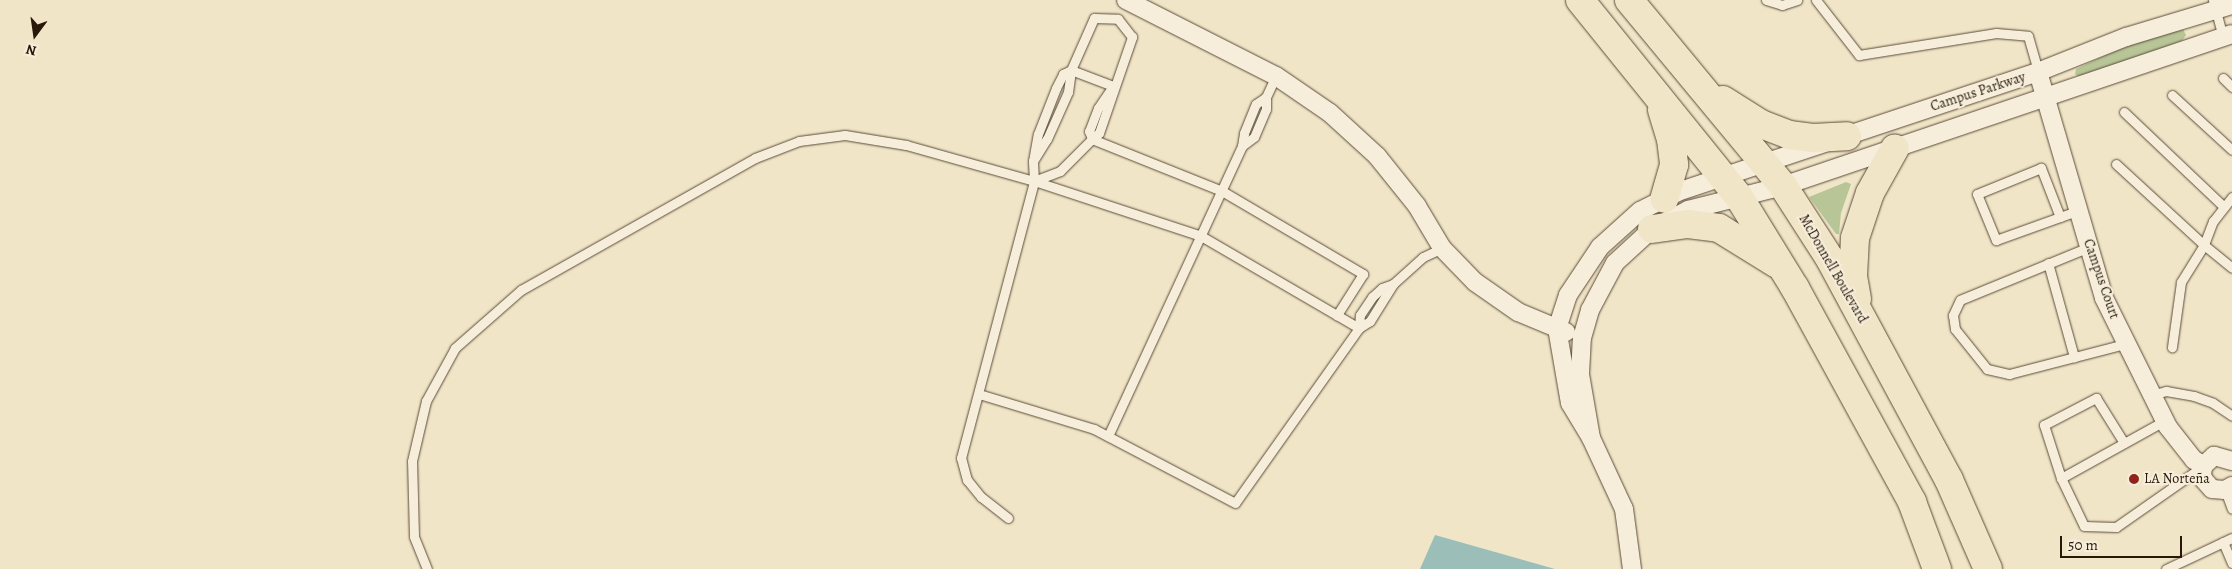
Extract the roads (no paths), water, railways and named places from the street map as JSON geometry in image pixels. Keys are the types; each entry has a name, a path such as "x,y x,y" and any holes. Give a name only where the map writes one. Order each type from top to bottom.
{"main road":[{"path":"1580,0 1732,188 1782,267 1912,502 1937,569"},
{"name":"McDonnell Boulevard","path":"1629,0 1766,164 1783,186 1830,259 1949,480 1988,569"},
{"path":"1707,94 1789,135 1813,138 1847,136"},
{"path":"1658,96 1671,139 1674,164 1664,199"},
{"path":"1860,315 1853,276 1855,238 1870,193 1895,148"},
{"path":"1652,230 1688,224 1720,228 1782,267"}],"street":[{"path":"1127,1 1276,76 1330,113 1377,156 1417,206 1442,248 1475,282 1518,312 1582,338"},
{"name":"Campus Parkway","path":"1732,188 1766,164 2038,72 2126,37 2220,5"},
{"name":"Campus Parkway","path":"1732,188 1783,186 2227,36"},
{"name":"Campus Court","path":"2038,72 2104,298 2164,420 2194,460 2204,465"},
{"path":"1632,569 1624,510 1590,438 1570,403 1556,328 1568,295 1600,248 1640,211 1664,199 1732,188"},
{"path":"1590,438 1580,374 1582,338 1590,310 1616,263 1652,230 1732,188"},
{"path":"2229,488 2218,491 2206,485 2202,472 2204,465 2214,456 2232,461"}],"lane":[{"path":"1766,0 1782,5 1797,0"},
{"path":"1816,0 1859,55 1933,41 1996,33 2012,34 2028,36 2038,72"},
{"path":"1118,19 1127,1"},
{"path":"2220,5 2227,36"},
{"path":"1008,518 972,486 961,458 1034,181 1033,161 1047,139 1068,92 1072,70 1094,18 1118,19 1132,37 1113,86 1108,112 1099,133 1060,171 1034,181"},
{"path":"1072,70 1113,86"},
{"path":"1108,436 1242,146 1254,137 1266,109 1266,97 1276,76"},
{"path":"2223,78 2232,87"},
{"path":"2172,95 2232,150"},
{"path":"2124,112 2224,207"},
{"path":"427,569 414,536 412,461 426,401 455,348 521,290 755,158 799,141 845,135 897,143 1034,181 1201,236 1360,328"},
{"path":"1092,139 1222,191 1363,274 1337,315"},
{"path":"2116,164 2204,245 2231,264"},
{"path":"2060,217 2041,168 1977,194 1996,240 2060,217 2079,210"},
{"path":"2172,347 2181,282 2204,245 2213,221 2232,197"},
{"path":"2089,247 1960,300 1953,315 1955,329 1987,369 2009,374 2125,344"},
{"path":"979,394 1108,436 1236,503 1360,328 1360,315 1372,297 1382,288 1393,284 1423,257 1442,248"},
{"path":"2048,264 2074,357"},
{"path":"2151,395 2166,391 2194,396 2213,403 2232,416"},
{"path":"2124,443 2096,398 2044,424 2061,478 2084,526 2116,527 2204,465"},
{"path":"2061,478 2164,420"},
{"path":"2229,488 2232,509"},
{"path":"2166,569 2228,540 2232,563"}],"water":[{"path":"1435,535 1555,569 1420,569"}],"place":[{"name":"LA Norteña","path":"2134,479"}]}
